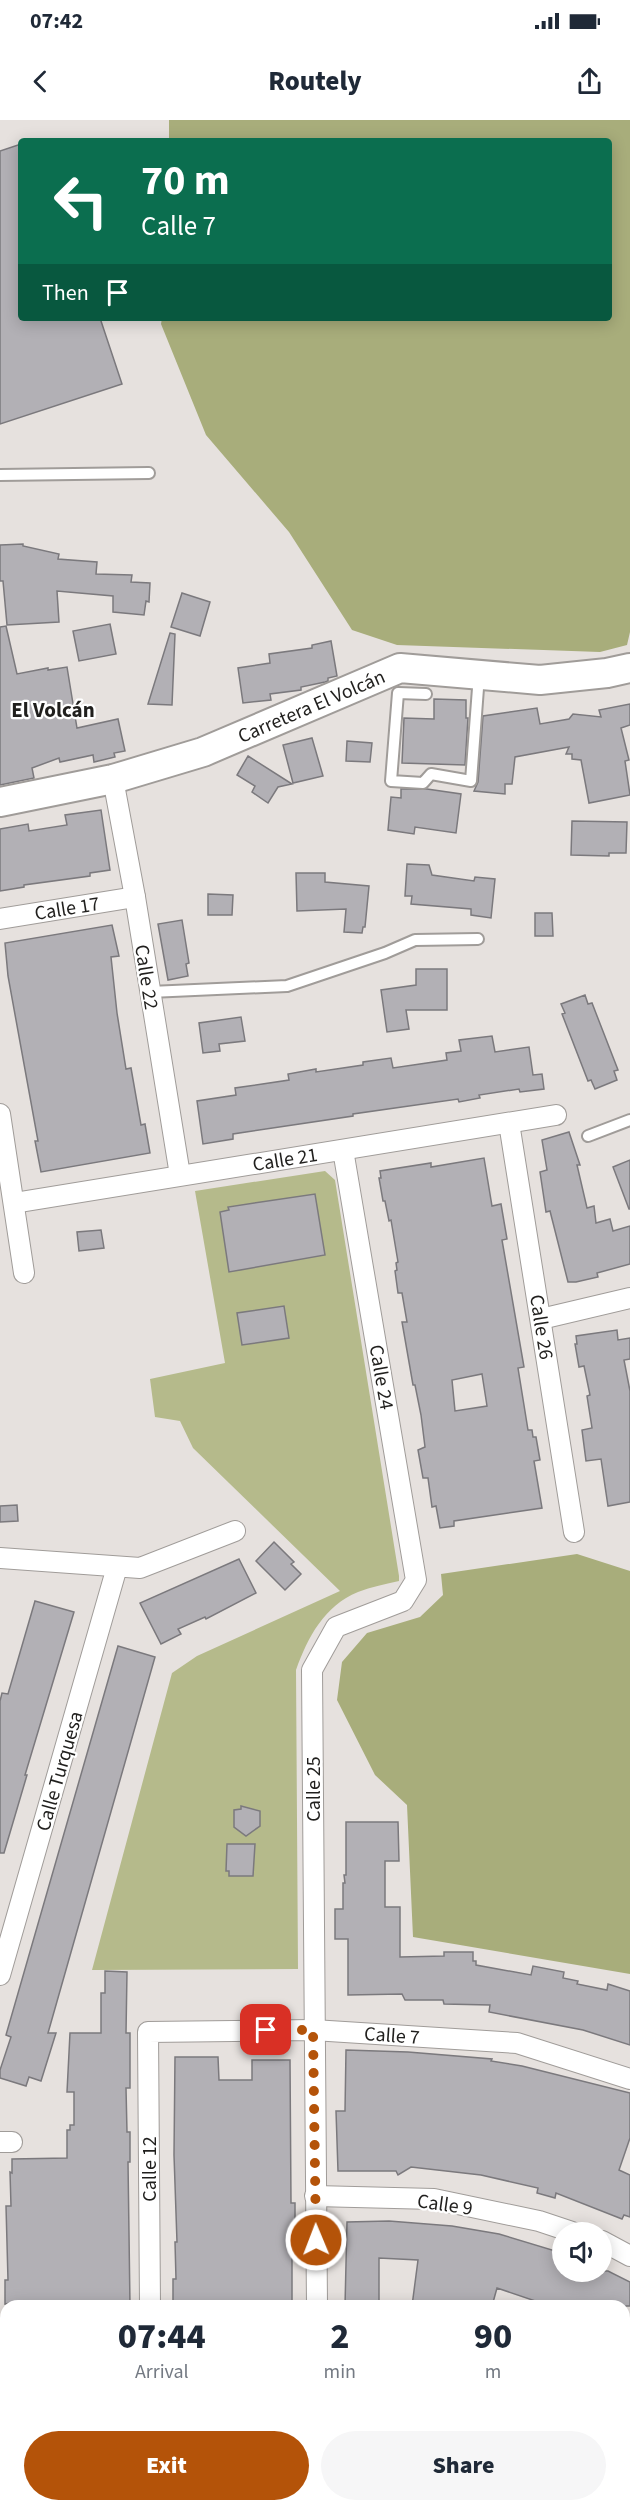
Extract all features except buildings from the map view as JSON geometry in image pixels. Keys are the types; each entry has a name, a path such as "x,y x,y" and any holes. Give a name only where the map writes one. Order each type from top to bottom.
{"street":[{"name":"Carretera El Volcán","path":"0,802 113,779 202,752 400,668 407,681 479,675 540,680 607,673 630,668"},
{"name":"Calle 22","path":"113,779 135,897 180,1175"},
{"name":"Calle 17","path":"0,918 135,897"},
{"path":"0,1114 24,1273"},
{"name":"Calle 21","path":"14,1203 556,1115"},
{"name":"Calle 26","path":"509,1122 574,1532"},
{"name":"Calle 24","path":"343,1150 416,1580 402,1600"},
{"path":"541,1319 630,1298"},
{"path":"0,1558 140,1568 235,1531"},
{"name":"Calle Turquesa","path":"0,1975 117,1567"},
{"name":"Calle 25","path":"316,2300 312,1670 336,1627 402,1600"},
{"name":"Calle 7","path":"148,2032 313,2030 517,2043 630,2079"},
{"name":"Calle 12","path":"148,2032 150,2300"},
{"name":"Calle 9","path":"315,2196 434,2199 552,2225"},
{"path":"612,2246 630,2256"}],"lane":[{"path":"0,475 149,473"},
{"path":"426,693 407,681 398,693 391,781 423,783 431,774 471,781 479,675"},
{"path":"150,992 287,986 415,940 478,939"},
{"path":"588,1136 630,1120"}],"green space":[{"path":"169,120 630,120 630,632 627,645 600,652 397,645 352,630 289,532 206,435 161,324 162,321 612,321 612,138 169,138"},
{"path":"325,1171 335,1180 399,1581 358,1592 336,1605 312,1635 296,1670 298,1969 92,1970 172,1673 197,1656 340,1591 193,1448 180,1421 155,1417 150,1379 225,1363 195,1191"},
{"path":"577,1554 630,1571 630,1974 413,1937 407,1805 375,1775 337,1700 342,1662 367,1633 420,1617 443,1595 441,1574"}],"district":[{"name":"El Volcán","path":"53,710"}],"route":[{"path":"266,2030 313,2030 316,2240"}]}
